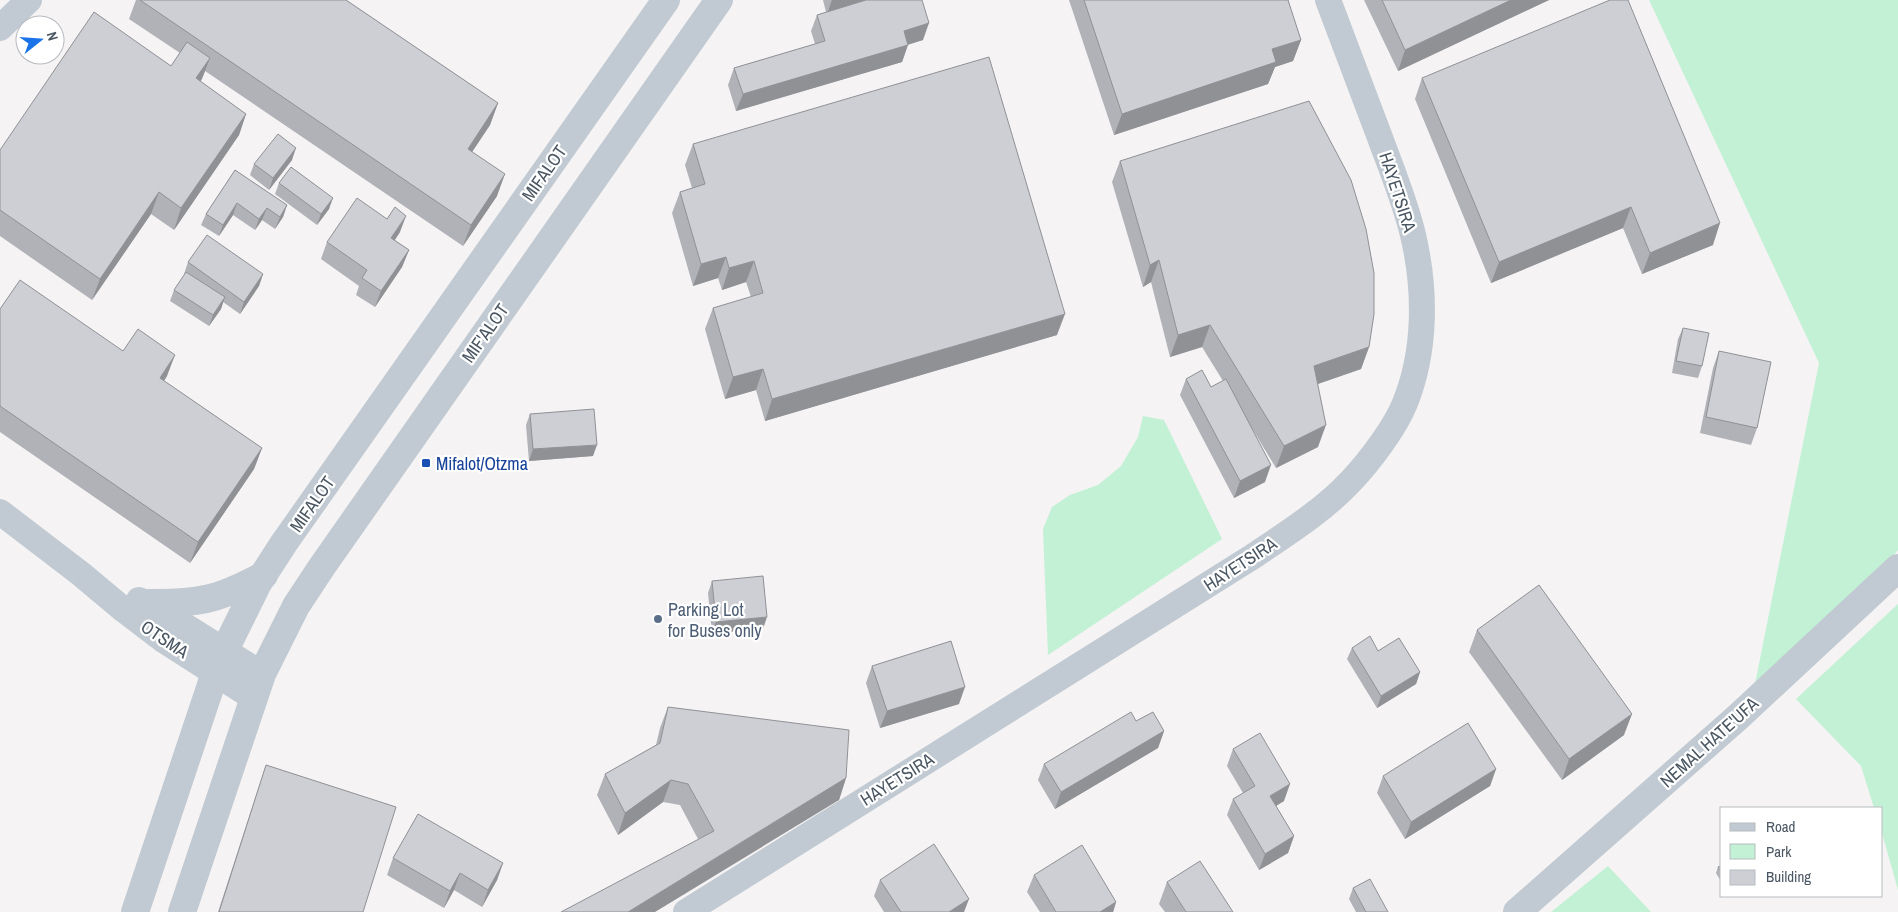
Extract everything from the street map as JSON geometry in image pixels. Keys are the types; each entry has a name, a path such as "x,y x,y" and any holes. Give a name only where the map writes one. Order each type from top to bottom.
{"street":[{"path":"0,28 29,0"},
{"name":"MIFALOT","path":"135,912 220,661 264,575 284,543 666,0"},
{"name":"MIF'ALOT","path":"258,686 296,606 321,568 719,0"},
{"name":"HAYETSIRA","path":"686,912 1252,557 1312,515 1350,482 1379,448 1405,405 1417,363 1422,321 1421,280 1413,235 1398,186 1328,0"},
{"name":"OTSMA","path":"0,512 162,639 220,661"},
{"name":"NEMAL HATE'UFA","path":"1517,912 1731,723 1898,568"},
{"name":"OTSMA","path":"81,574 146,603 220,661 258,686"},
{"path":"146,603 178,604 201,601 224,595 264,575"},
{"path":"182,912 258,686"}],"green space":[{"path":"1649,0 1898,0 1898,550 1883,568 1754,689 1819,363"},
{"path":"1143,416 1164,420 1222,539 1048,655 1043,529 1052,507 1070,495 1098,485 1121,466 1138,437"},
{"path":"1898,604 1898,890 1883,837 1883,807 1874,807 1861,766 1796,699"},
{"path":"1608,866 1651,912 1551,912"}],"building":[{"path":"140,0 346,0 498,103 468,149 505,174 471,225"},
{"path":"866,0 922,0 929,23 904,31 908,45 743,94 734,68 825,41 817,15"},
{"path":"1084,0 1288,0 1301,40 1272,49 1276,62 1122,114"},
{"path":"1382,0 1511,0 1405,50"},
{"path":"1610,0 1628,0 1720,223 1650,253 1631,207 1499,262 1422,78"},
{"path":"94,12 171,66 187,42 210,58 196,78 246,114 181,208 159,192 100,279 0,210 0,150 58,65 65,65 65,55"},
{"path":"989,57 1065,314 772,399 763,369 733,377 713,308 763,293 754,261 729,268 726,257 701,264 680,192 705,184 693,144"},
{"path":"1309,101 1351,180 1366,229 1374,273 1374,314 1369,347 1314,366 1326,425 1284,446 1210,325 1178,335 1159,260 1150,265 1120,161"},
{"path":"278,134 296,148 273,178 254,164"},
{"path":"291,167 333,198 321,214 279,183"},
{"path":"235,170 287,205 280,217 267,208 259,219 237,203 223,225 206,214"},
{"path":"357,198 387,219 395,207 406,216 391,238 409,250 381,291 362,278 367,270 327,242"},
{"path":"207,235 263,274 244,302 188,262"},
{"path":"186,272 225,297 213,315 174,290"},
{"path":"20,280 123,351 138,329 175,355 160,378 262,448 198,542 0,406 0,309"},
{"path":"1683,328 1709,333 1702,366 1676,361"},
{"path":"1719,351 1771,362 1757,428 1706,417"},
{"path":"1202,370 1211,387 1226,379 1271,465 1240,481 1186,379"},
{"path":"594,409 597,445 533,449 530,414"},
{"path":"763,576 767,617 716,622 712,581"},
{"path":"1539,585 1632,714 1569,759 1477,630"},
{"path":"1370,636 1378,651 1399,638 1420,672 1381,696 1352,648"},
{"path":"951,641 965,687 887,711 872,666"},
{"path":"668,707 849,730 846,778 628,912 561,912 714,831 688,784 671,780 625,813 605,774 660,743"},
{"path":"1131,712 1136,721 1153,712 1164,731 1061,792 1044,764"},
{"path":"1468,723 1496,769 1411,822 1383,776"},
{"path":"1260,733 1290,784 1270,796 1294,836 1265,854 1233,799 1255,786 1233,749"},
{"path":"266,765 396,807 363,912 219,912"},
{"path":"418,814 503,863 488,890 460,873 450,891 393,858"},
{"path":"934,844 969,899 949,912 901,912 880,880"},
{"path":"1082,845 1116,902 1100,912 1056,912 1034,875"},
{"path":"1200,861 1233,912 1186,912 1167,882"},
{"path":"1370,879 1388,912 1366,912 1353,888"}],"place":[{"name":"Mifalot/Otzma","path":"426,463"},
{"name":"Parking Lot for Buses only","path":"658,619"}]}
